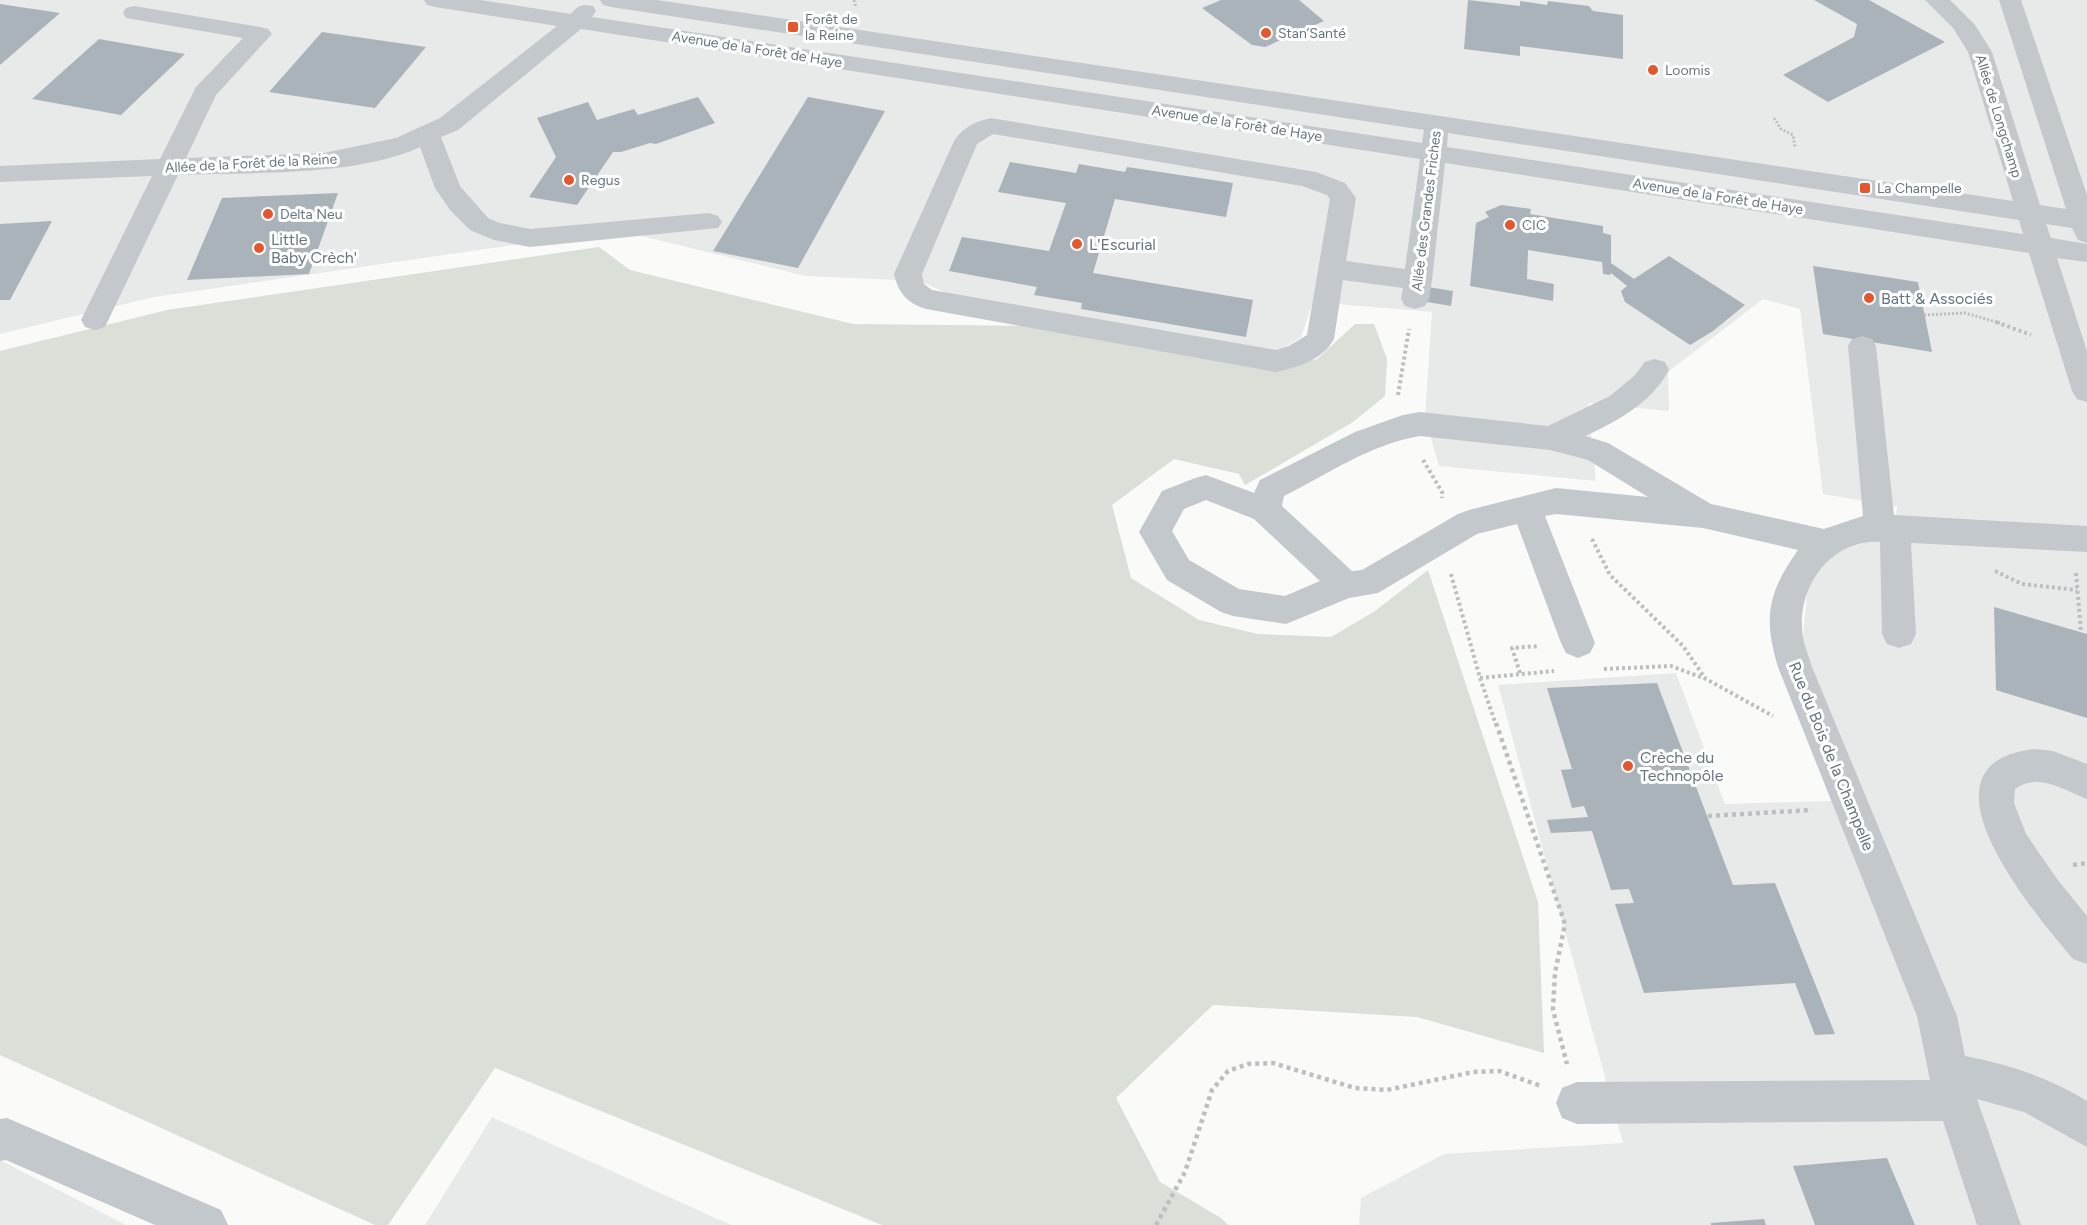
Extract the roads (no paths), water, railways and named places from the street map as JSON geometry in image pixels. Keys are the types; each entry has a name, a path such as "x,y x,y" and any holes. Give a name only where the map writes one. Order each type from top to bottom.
{"street":[{"name":"Avenue de la Forêt de Haye","path":"435,0 2087,253"},
{"name":"Allée de la Forêt de la Reine","path":"0,174 324,161 381,152 428,135 449,124 576,21 594,0"},
{"name":"Avenue de la Forêt de Haye","path":"611,0 2028,212 2085,225"},
{"name":"Allée de Longchamp","path":"1936,0 1959,20 1980,52 2028,212"},
{"path":"2010,0 2085,225"},
{"path":"95,320 205,92 260,34 134,13"},
{"name":"Allée des Grandes Friches","path":"1333,269 1416,289 1437,123"},
{"path":"991,126 1324,182 1336,189 1343,198 1333,269 1320,339 1308,350 1294,358 1276,361 927,299 915,294 909,286 908,274 966,141 972,134 991,126"},
{"path":"428,135 448,188 459,204 479,224 494,231 530,238 709,222"},
{"path":"2028,212 2068,340 2087,391"},
{"path":"1862,346 1888,528 1899,634"},
{"path":"1550,438 1614,410 1630,398 1655,370"},
{"path":"1265,510 1271,489 1378,435 1403,425 1420,424 1550,438 1597,451 1703,515"},
{"path":"1346,585 1265,510 1206,487 1173,500 1155,532 1178,570 1233,602 1286,610 1346,585 1367,583 1469,523 1556,501 1703,515 1826,543"},
{"path":"1527,509 1578,642"},
{"name":"Rue du Bois de la Champelle","path":"1999,1225 1952,1086 1937,1016 1795,667 1785,635 1786,610 1795,586 1812,555 1826,543 1855,531 1888,528 2081,538"},
{"path":"2087,782 2071,773 2046,767 2021,767 2003,776 1997,786 1996,801 2000,823 2028,870 2057,910 2087,945"},
{"path":"1577,1103 1952,1086 1990,1080 2026,1091 2072,1115 2087,1126"},
{"path":"0,1140 7,1139 186,1221"}],"place":[{"name":"Forêt de la Reine","path":"793,27"},
{"name":"Stan’Santé","path":"1266,33"},
{"name":"Loomis","path":"1653,70"},
{"name":"Regus","path":"569,180"},
{"name":"La Champelle","path":"1865,188"},
{"name":"Delta Neu","path":"268,214"},
{"name":"CIC","path":"1510,225"},
{"name":"L'Escurial","path":"1077,244"},
{"name":"Little Baby Crèch'","path":"259,248"},
{"name":"Batt & Associés","path":"1869,298"},
{"name":"Crèche du Technopôle","path":"1628,766"}]}
